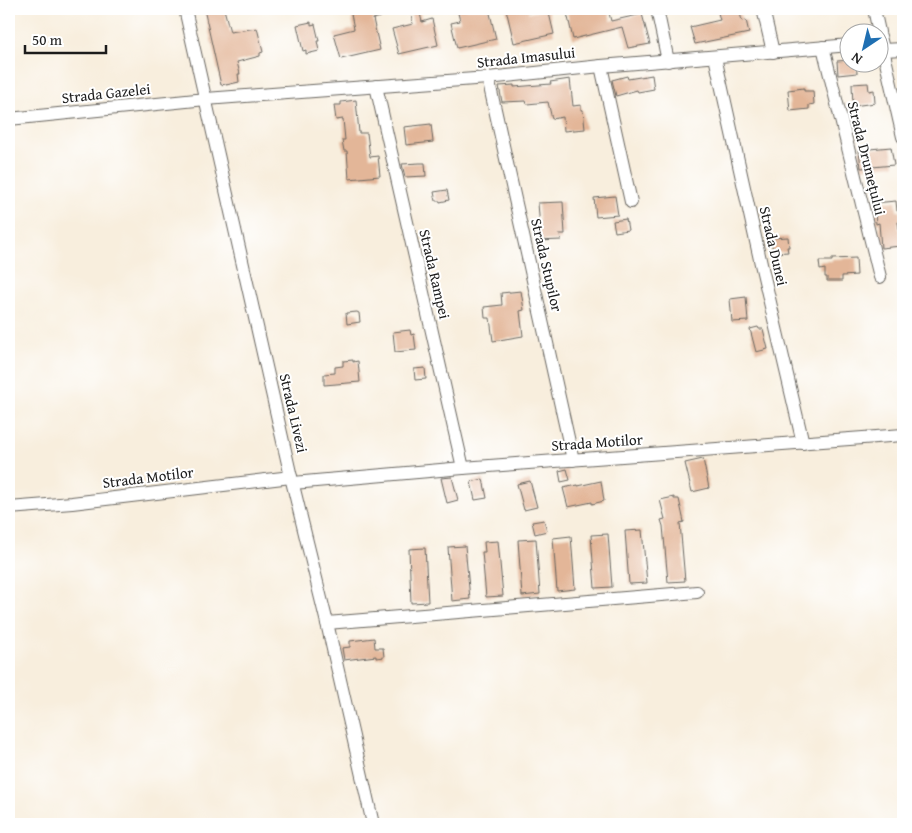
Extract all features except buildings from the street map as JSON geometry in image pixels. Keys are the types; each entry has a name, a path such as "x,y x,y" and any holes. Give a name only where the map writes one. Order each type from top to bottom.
{"street":[{"name":"Strada Livezi","path":"185,9 292,480 373,824"},
{"path":"657,9 668,60"},
{"path":"763,9 773,52"},
{"path":"874,9 876,22"},
{"path":"890,44 903,49"},
{"name":"Strada Imasului","path":"206,99 488,78 601,66 840,46"},
{"name":"Strada Drumețului","path":"824,47 880,277"},
{"name":"Strada Dunei","path":"715,57 761,264 804,443"},
{"path":"601,66 631,202"},
{"path":"888,72 902,131"},
{"name":"Strada Stupilor","path":"488,78 573,460"},
{"name":"Strada Rampei","path":"376,86 463,468"},
{"name":"Strada Gazelei","path":"9,119 206,99"},
{"name":"Strada Motilor","path":"9,508 292,480 903,435"},
{"path":"327,624 697,592"}]}
